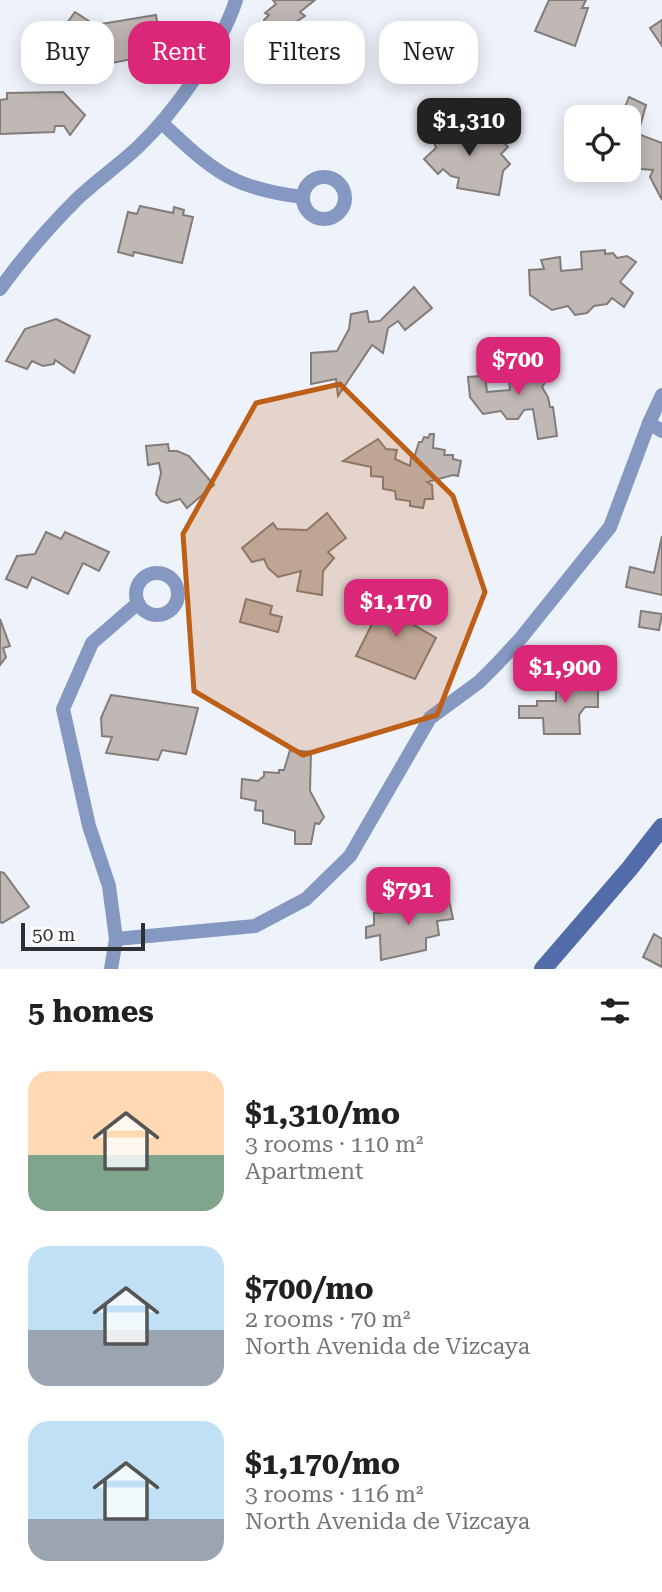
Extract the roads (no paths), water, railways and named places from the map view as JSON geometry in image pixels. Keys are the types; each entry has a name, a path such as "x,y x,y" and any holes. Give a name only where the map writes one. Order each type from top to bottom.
{"street":[{"path":"0,289 27,252 61,216 162,123 195,78 232,14 236,0"},
{"path":"162,123 205,163 235,181 256,190 303,197"},
{"path":"116,939 255,926 306,899 315,891 350,856 430,718 480,682 498,663 610,527 662,395"},
{"path":"649,423 662,431"},
{"path":"111,969 116,939 109,886 89,825 64,709 92,643 138,603"},
{"path":"543,969 662,827"}]}
